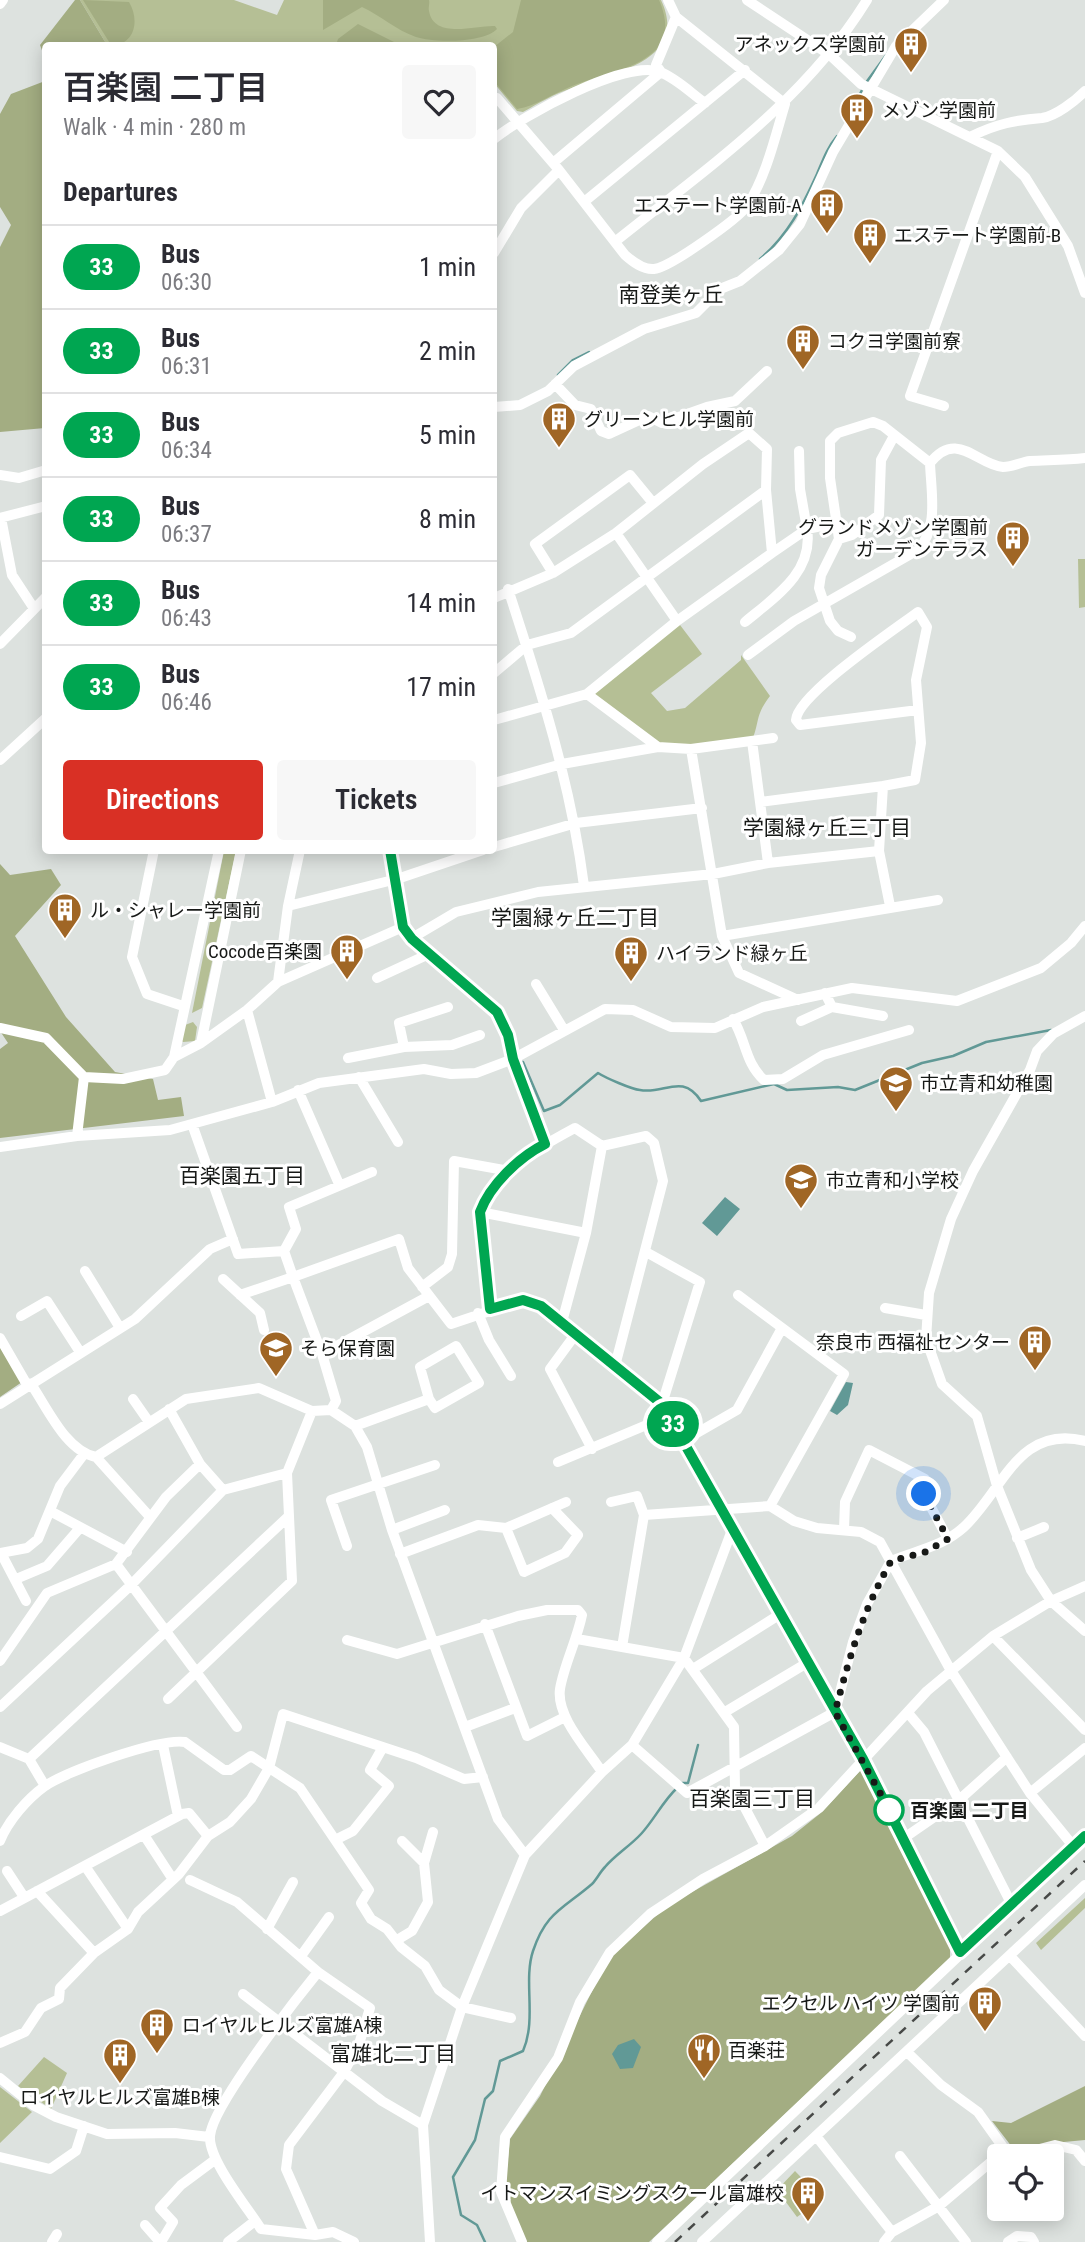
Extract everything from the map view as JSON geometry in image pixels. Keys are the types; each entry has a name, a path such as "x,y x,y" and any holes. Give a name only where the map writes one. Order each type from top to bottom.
{"street":[{"path":"668,0 676,17 746,70 785,104"},
{"path":"747,0 830,55 866,86 998,151 1025,177 1068,246 1085,293"},
{"path":"616,241 785,104 830,55 867,0"},
{"path":"497,407 520,405 555,384 573,366 644,330 696,313 720,289 740,281 779,250 800,224 866,86 896,46 944,0"},
{"path":"676,17 656,65 661,72 705,103"},
{"path":"497,137 517,120 585,88 640,69 661,72"},
{"path":"584,202 746,70"},
{"path":"497,248 521,208 556,167 661,72"},
{"path":"972,136 992,126 1016,119 1044,118 1085,92"},
{"path":"497,98 636,264 652,269 670,265 746,207 771,149 785,104"},
{"path":"944,406 910,396 998,151"},
{"path":"555,384 575,405 591,409 601,431 609,434 648,416 662,423 707,407 735,401 766,371"},
{"path":"850,637 838,631 823,607 819,588 821,575 839,539 830,478 830,441 838,433 873,422 883,426 930,463"},
{"path":"497,596 508,589 553,573 616,533 749,433 767,449 766,489 772,553"},
{"path":"839,539 852,535 879,515 881,460 894,436"},
{"path":"748,655 794,621 823,607 918,550 926,541 931,528 930,463 939,452 951,449 971,452 999,467 1026,461 1085,458"},
{"path":"745,622 797,576 810,543 800,489 799,450"},
{"path":"0,475 19,478 42,471"},
{"path":"553,573 535,544 630,475 653,503"},
{"path":"497,670 527,645 571,633 766,489"},
{"path":"33,607 12,575 0,518 42,507"},
{"path":"497,719 587,694 677,621 807,528 835,523"},
{"path":"616,533 677,621"},
{"path":"508,589 562,764 576,823 584,886"},
{"path":"0,644 42,600"},
{"path":"760,802 915,780 920,743 918,710 916,680 928,627 918,612 812,693 796,711 796,720 800,725 810,725 918,710"},
{"path":"587,694 658,747"},
{"path":"0,760 42,722"},
{"path":"497,782 562,764 658,747 691,749 773,738"},
{"path":"752,741 768,863"},
{"path":"691,749 722,936 739,973 798,1000"},
{"path":"883,786 879,851 890,906"},
{"path":"497,846 576,823 702,808"},
{"path":"412,939 456,912 538,892 713,874 768,863 879,851"},
{"path":"153,854 132,957 147,994 183,1006"},
{"path":"0,1028 46,1038 84,1077 123,1079 165,1070 174,1057 218,854"},
{"path":"201,1043 240,854"},
{"path":"278,982 288,906 299,854"},
{"path":"391,854 403,927 412,939 497,1012 508,1035 513,1059 545,1144"},
{"path":"288,906 397,879 471,854"},
{"path":"722,936 938,900"},
{"path":"0,1147 77,1136 170,1130 272,1102 298,1090 359,1077 424,1069 451,1074 475,1073 513,1059 605,1009 633,1010 671,1027 715,1028 763,1007 852,988 957,1001 1041,968 1071,943 1085,926"},
{"path":"174,1057 201,1043 247,1010 278,982 403,927"},
{"path":"377,978 429,954"},
{"path":"536,984 564,1030"},
{"path":"825,992 832,1007"},
{"path":"404,1046 399,1023 447,1007"},
{"path":"801,1021 832,1007 883,1016"},
{"path":"247,1010 272,1102"},
{"path":"1085,1016 1053,1034 1037,1051 1030,1070 979,1158 951,1219 929,1293 926,1315 926,1339 937,1374 948,1390 969,1406 977,1416 998,1486 1031,1570 1051,1601 1085,1631"},
{"path":"733,1019 741,1032 746,1056 754,1071 764,1080 783,1079 823,1055 909,1030"},
{"path":"348,1058 404,1046 452,1045 480,1035"},
{"path":"421,1047 424,1069"},
{"path":"77,1136 84,1077"},
{"path":"359,1077 398,1142"},
{"path":"298,1090 339,1184"},
{"path":"192,1124 239,1254 284,1251"},
{"path":"490,1309 480,1212 484,1201 510,1171 529,1152 575,1128 601,1146 646,1136 654,1143 663,1181 615,1366"},
{"path":"562,1322 586,1233 601,1146"},
{"path":"322,1354 426,1292 448,1267 452,1254 454,1161 510,1171"},
{"path":"331,1410 335,1401 322,1354 284,1251 296,1229 289,1207 372,1171"},
{"path":"480,1212 586,1233"},
{"path":"0,1404 135,1319 181,1279 210,1249 233,1239"},
{"path":"240,1295 399,1239 408,1268 451,1324 523,1300 541,1306 662,1404 863,1759 960,1952"},
{"path":"646,1252 700,1282 662,1404"},
{"path":"85,1271 120,1328"},
{"path":"223,1279 260,1313 264,1330"},
{"path":"738,1295 845,1374 770,1506"},
{"path":"21,1316 47,1301 80,1352"},
{"path":"885,1308 926,1315"},
{"path":"478,1313 489,1340 511,1376"},
{"path":"683,1441 737,1410 782,1328"},
{"path":"576,1335 550,1369 592,1449"},
{"path":"0,1338 26,1383 31,1384 69,1440 84,1454 96,1457 150,1517"},
{"path":"456,1346 479,1383 435,1408 429,1399 419,1367 456,1346"},
{"path":"96,1457 186,1399 207,1394 259,1388 312,1411 331,1410 355,1426 367,1447 376,1484 432,1645 498,1819 525,1855"},
{"path":"133,1399 149,1422"},
{"path":"355,1426 429,1399"},
{"path":"169,1409 200,1464 223,1490"},
{"path":"168,1699 292,1581 287,1473 312,1411"},
{"path":"558,1462 668,1416"},
{"path":"632,1745 687,1793 835,1712 853,1642 867,1604 891,1561 925,1552 948,1539 980,1511 1022,1455 1039,1443 1052,1438 1085,1441"},
{"path":"844,1530 845,1502 869,1450 925,1479 924,1494 948,1539"},
{"path":"26,1601 1,1553 27,1548 38,1539 61,1486 84,1454"},
{"path":"0,1661 47,1593 116,1563 127,1552 150,1517 200,1464"},
{"path":"347,1546 331,1500 435,1465"},
{"path":"0,1707 131,1585 223,1490 287,1473"},
{"path":"611,1503 637,1496 644,1515 622,1647"},
{"path":"400,1554 478,1525 506,1528 566,1502"},
{"path":"644,1515 770,1506 794,1521 861,1532 880,1542 950,1669 1030,1793 1074,1847"},
{"path":"506,1528 524,1572 565,1553 578,1535 552,1508"},
{"path":"392,1530 445,1510"},
{"path":"50,1511 127,1552"},
{"path":"29,1759 289,1516"},
{"path":"1017,1538 1044,1527"},
{"path":"16,1579 47,1566 79,1528"},
{"path":"430,2242 423,2125 462,2007 525,1855 602,1772 632,1745 684,1658 732,1530"},
{"path":"116,1563 237,1727"},
{"path":"523,2242 507,2211 502,2192 505,2137 558,2058 580,2002 610,1952 650,1914 703,1879 765,1846 819,1808 950,1669 993,1636 1051,1601 1085,1586"},
{"path":"347,1640 397,1654 432,1645 485,1624 547,1610 578,1610 582,1615 577,1639 559,1692 565,1717 602,1772"},
{"path":"693,1669 782,1613"},
{"path":"485,1624 527,1736 565,1717"},
{"path":"993,1636 1085,1730"},
{"path":"577,1639 684,1658 734,1727 735,1789 765,1846"},
{"path":"724,1712 807,1663"},
{"path":"465,1727 515,1708"},
{"path":"908,1713 924,1732 1012,1903"},
{"path":"0,2043 25,2032 41,2008 59,1999 60,1988 94,1953 128,1929 138,1912 179,1874 208,1836 230,1822 251,1798 269,1768 283,1714 383,1747 464,1779 483,1777"},
{"path":"0,1841 20,1810 46,1786 139,1749 185,1742 224,1770 230,1770 251,1756 300,1787 369,1890 361,1903 371,1919 387,1928 425,1966 439,1990 462,2007 511,2018"},
{"path":"163,1745 178,1816"},
{"path":"0,1747 29,1759 46,1786"},
{"path":"337,1839 353,1832 389,1786 370,1770 383,1747"},
{"path":"1030,1793 1085,1748"},
{"path":"904,1838 959,1801 1007,1756"},
{"path":"0,1911 178,1816 189,1813 208,1836"},
{"path":"397,1940 412,1931 428,1902 424,1863 433,1832"},
{"path":"144,1835 172,1878"},
{"path":"657,2242 1085,1836"},
{"path":"402,1841 424,1863"},
{"path":"85,1866 128,1929"},
{"path":"7,1871 24,1897"},
{"path":"190,1880 237,1902 318,1972 370,2008 359,2044 344,2072 289,2145 286,2169 315,2235"},
{"path":"267,1929 293,1882"},
{"path":"702,2242 1085,1885"},
{"path":"37,1891 94,1953"},
{"path":"301,1956 329,1917"},
{"path":"1010,1956 1085,2036"},
{"path":"318,1972 279,2021 234,2086 214,2121 209,2137 216,2159 261,2229 287,2238 333,2232 354,2242"},
{"path":"243,1994 382,2101 423,2125"},
{"path":"907,2052 941,2085 978,2112 1001,2144"},
{"path":"0,2078 33,2105 107,2134 175,2133 209,2137"},
{"path":"0,2157 50,2169 75,2151 84,2126"},
{"path":"816,2136 892,2232"},
{"path":"1064,2147 1076,2150 1085,2161"},
{"path":"900,2156 966,2242"},
{"path":"145,2225 160,2242 173,2222 160,2208 181,2185 216,2159"},
{"path":"884,2242 892,2232 939,2206 987,2165"},
{"path":"228,2242 256,2221"},
{"path":"1008,2242 1017,2236 1031,2237 1034,2242"}],"green space":[{"path":"75,0 80,0 105,42 42,42"},
{"path":"80,0 234,0 277,15 284,0 661,0 667,21 665,38 656,51 642,61 559,93 523,112 517,111 497,87 497,42 105,42"},
{"path":"83,0 129,2 134,16 133,31 123,42 109,42"},
{"path":"323,0 429,0 432,20 439,25 457,29 495,26 497,29 491,34 470,39 424,39 402,31 362,7 323,30"},
{"path":"521,0 659,0 665,21 663,38 655,51 641,61 517,109 497,85 497,45 513,32"},
{"path":"358,24 394,42 337,42"},
{"path":"42,82 42,428 0,432 0,247 11,225 0,207 0,114 11,94"},
{"path":"1078,559 1085,559 1085,607 1079,608"},
{"path":"677,621 702,654 651,693 667,711 685,708 741,660 741,655 770,696 760,713 752,741 658,747 587,694"},
{"path":"223,854 235,854 202,1008 192,1013"},
{"path":"0,864 10,875 51,869 61,885 15,936 66,1017 115,1072 153,1079 158,1100 181,1097 184,1116 0,1138 0,1049 8,1043 0,1031"},
{"path":"193,1022 197,1027 195,1041 183,1042 180,1039 185,1025"},
{"path":"0,1343 22,1382 0,1397"},
{"path":"860,1771 863,1771 950,1947 950,1959 649,2242 527,2242 510,2209 506,2178 510,2139 540,2096 608,1959 667,1906 792,1836 822,1812"},
{"path":"1085,1898 1085,1908 1041,1950 1036,1943"},
{"path":"44,2057 67,2073 51,2109 18,2086"},
{"path":"1085,2086 1085,2140 1010,2144 992,2121 1011,2123"},
{"path":"0,2087 32,2112 0,2143"},
{"path":"795,2171 822,2199 797,2217 777,2190"}],"water":[{"path":"725,1197 740,1209 717,1236 702,1223"},
{"path":"846,1382 853,1383 848,1405 837,1415 830,1411"},
{"path":"634,2039 641,2047 633,2068 620,2069 612,2054 618,2045"}],"waterway":[{"path":"865,84 900,36"},
{"path":"851,112 862,90"},
{"path":"760,259 779,240 793,220 837,136"},
{"path":"558,375 573,360 589,352"},
{"path":"523,1062 544,1111 560,1105 598,1073 640,1090 680,1086 694,1092 701,1101 774,1084 787,1090 838,1087 855,1090 922,1063 953,1056 986,1042 1051,1030"},
{"path":"682,1783 688,1783 698,1745"},
{"path":"485,2242 477,2225 461,2215 453,2177 475,2140 485,2099 493,2091 500,2061 523,2051 529,2026 530,1963 538,1938 556,1912 592,1884 603,1869 641,1834 677,1788"}],"railway":[{"path":"675,2242 1085,1861"}],"bus line":[{"name":"33","path":"391,854 403,927 412,939 497,1012 508,1035 513,1059 545,1144 519,1160 484,1201 480,1212 490,1309 523,1300 541,1306 662,1404 863,1759 960,1952 1085,1836"}],"place":[{"name":"アネックス学園前","path":"911,74"},
{"name":"メゾン学園前","path":"857,140"},
{"name":"エステート学園前-A","path":"827,235"},
{"name":"エステート学園前-B","path":"870,265"},
{"name":"コクヨ学園前寮","path":"803,371"},
{"name":"グリーンヒル学園前","path":"559,449"},
{"name":"グランドメゾン学園前 ガーデンテラス","path":"1013,568"},
{"name":"ル・シャレー学園前","path":"65,940"},
{"name":"Cocode百楽園","path":"347,981"},
{"name":"ハイランド緑ヶ丘","path":"631,983"},
{"name":"市立青和幼稚園","path":"896,1113"},
{"name":"市立青和小学校","path":"801,1210"},
{"name":"奈良市 西福祉センター","path":"1035,1372"},
{"name":"そら保育園","path":"276,1378"},
{"name":"百楽園 二丁目","path":"889,1810"},
{"name":"エクセル ハイツ 学園前","path":"985,2033"},
{"name":"ロイヤルヒルズ富雄A棟","path":"157,2055"},
{"name":"百楽荘","path":"704,2080"},
{"name":"ロイヤルヒルズ富雄B棟","path":"120,2085"},
{"name":"イトマンスイミングスクール富雄校","path":"808,2223"}],"district":[{"name":"南登美ヶ丘","path":"671,295"},
{"name":"学園緑ヶ丘三丁目","path":"827,828"},
{"name":"学園緑ヶ丘二丁目","path":"575,918"},
{"name":"百楽園五丁目","path":"242,1176"},
{"name":"百楽園三丁目","path":"752,1799"},
{"name":"富雄北二丁目","path":"393,2054"}],"route":[{"path":"889,1810 894,1818 835,1712 853,1642 867,1604 891,1561 925,1552 948,1539 924,1494"}]}
